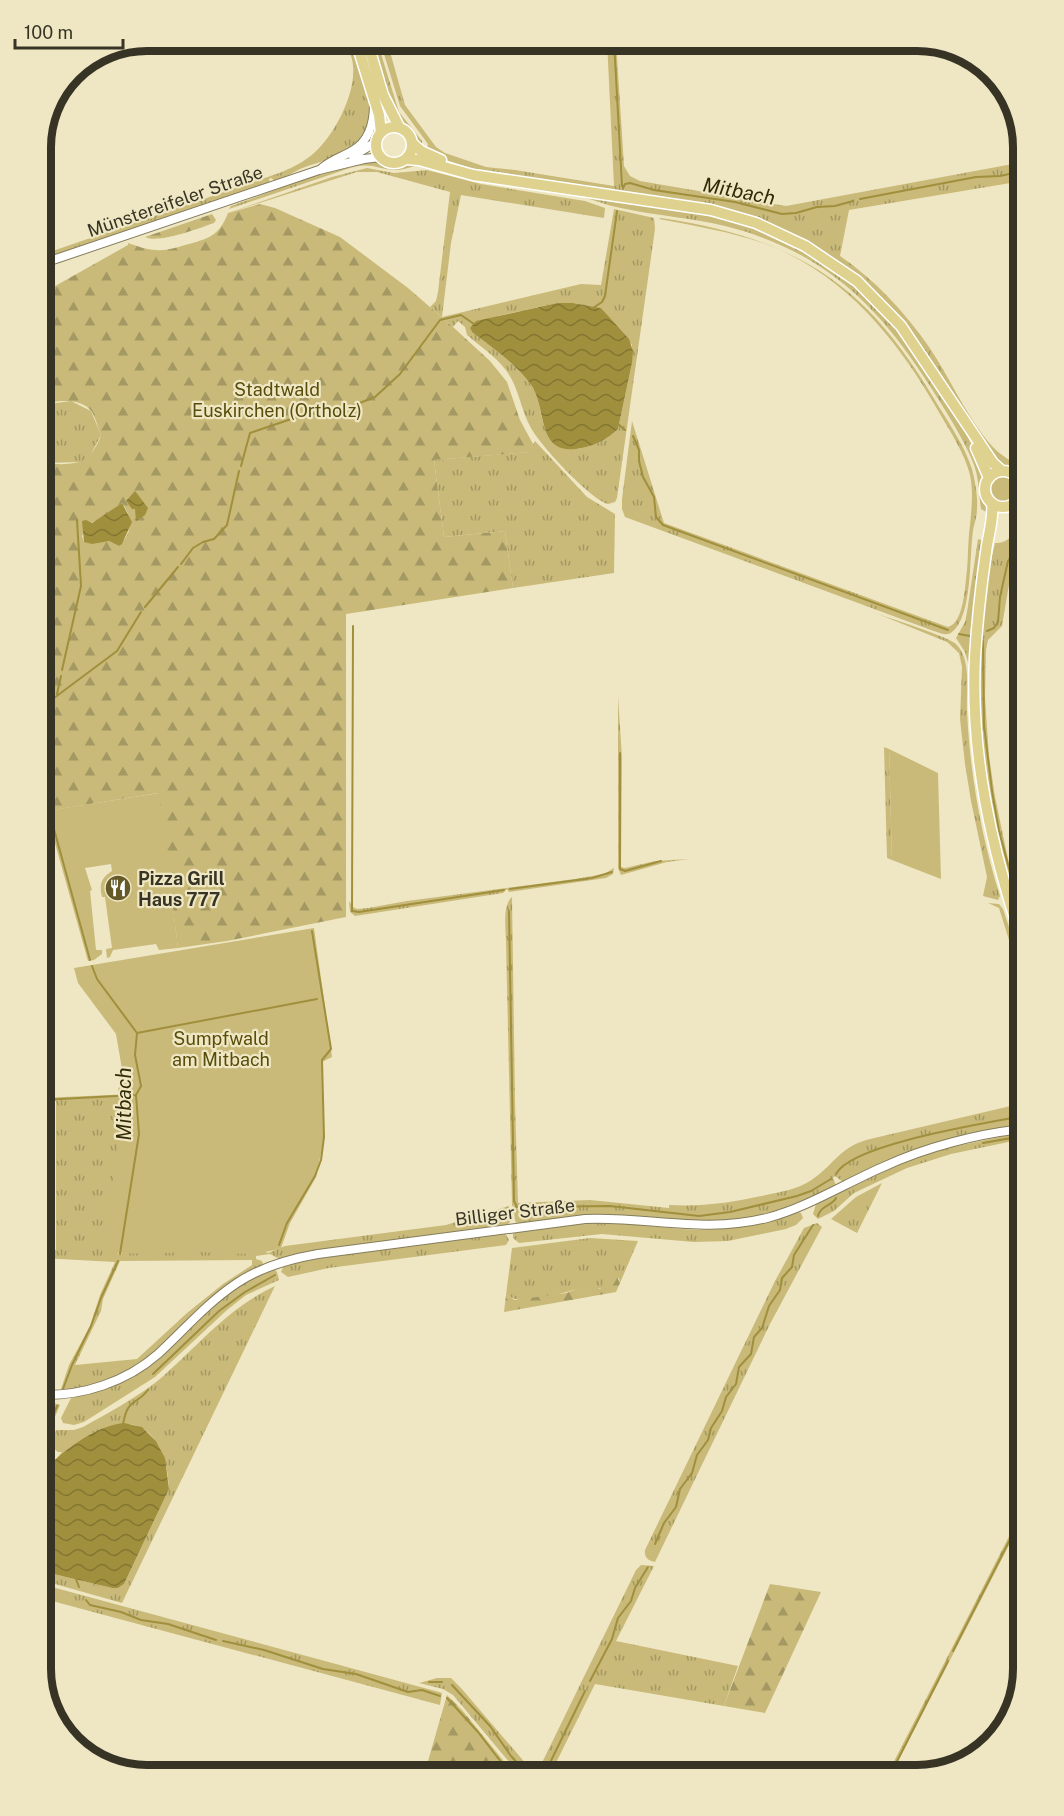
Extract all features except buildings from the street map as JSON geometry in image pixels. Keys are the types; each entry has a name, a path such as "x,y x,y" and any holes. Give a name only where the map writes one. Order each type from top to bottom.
{"main road":[{"path":"359,51 380,121 377,151 381,157 392,163 400,162 411,153 412,143"},
{"path":"370,51 383,96 399,127 406,132 412,143 429,155 484,176"},
{"path":"379,138 388,128 399,127"},
{"path":"406,159 419,160 473,176 711,210 756,223 788,237 831,261 857,280 880,302 912,341 993,463 1002,471"},
{"path":"957,410 989,478"},
{"path":"1013,473 995,472 989,478 985,491 992,503 993,517 984,571 975,658 978,751 993,836 1013,907"},
{"path":"992,503 999,507 1007,507 1013,504"},
{"path":"984,571 1000,519 1007,507"}],"street":[{"path":"320,170 327,163 357,149 365,139 373,118 373,95"},
{"name":"Münstereifeler Straße","path":"51,261 320,170 366,150 379,138"},
{"name":"Münstereifeler Straße","path":"320,170 381,157"},
{"name":"Billiger Straße","path":"51,1395 92,1389 127,1376 158,1354 214,1300 237,1283 259,1271 292,1259 585,1219 625,1219 704,1226 754,1221 805,1205 885,1165 912,1155 1013,1131"}],"green space":[{"path":"349,51 356,51 367,82 371,112 363,138 352,148 278,180 271,178 270,183 51,257 51,252 282,172 306,159 322,146 342,114 353,77"},
{"path":"377,51 380,51 399,112 422,141 422,149 411,131 399,123 393,111"},
{"path":"383,51 390,51 405,105 436,147 445,153 486,167 614,186 607,51 617,51 624,166 630,176 640,181 786,206 1013,164 1013,183 849,210 840,256 889,297 910,321 929,347 978,428 997,451 1013,462 1013,469 999,464 897,314 859,277 807,241 762,221 483,172 449,161 426,151 428,144 400,106"},
{"path":"376,160 394,167 416,161 415,166 400,170 369,166 350,168 229,209 231,206 302,180"},
{"path":"367,168 394,173 427,170 481,184 585,201 605,208 604,218 461,195 451,243 442,317 581,284 601,285 614,209 654,218 655,229 615,502 608,504 600,500 566,471 531,428 505,369 467,335 465,327 458,321 453,327 430,307 436,301 438,292 450,192 377,172 357,172 228,213 332,177","holes":["557,303 573,303 601,308 632,345 632,363 618,429 597,443 587,447 568,449 550,437 543,423 535,392 525,377 473,333 498,316"]},
{"path":"582,197 692,213 756,229 814,256 841,273 866,294 898,328 961,426 980,465 983,477 983,498 988,513 981,509 977,478 971,458 937,397 905,349 863,301 840,281 815,263 788,248 758,236 713,223 621,208"},
{"name":"Stadtwald Euskirchen (Ortholz)","path":"260,204 275,208 340,237 408,288 490,361 507,382 520,420 533,444 530,452 434,460 444,537 505,531 513,588 346,614 346,917 227,941 178,948 158,793 51,810 51,463 80,462 92,452 101,435 88,407 68,401 51,402 51,288 128,243 149,249 174,248 206,239 221,227 228,213","holes":["122,503 128,514 129,530 119,546 109,541 84,542 82,536 90,523"]},
{"path":"212,214 216,220 214,223 169,237 151,239 145,237"},
{"path":"659,219 708,227 760,242 720,231"},
{"path":"806,263 821,272 851,295 880,323 907,357 933,397 969,460 976,489 977,512 973,531 969,584 964,613 959,624 947,634 625,517 622,509 632,421 664,523 948,627 953,624 961,611 967,570 972,497 968,467 925,388 891,340 872,318 829,279"},
{"path":"71,401 91,411 101,435 90,456 82,462 51,463 51,404"},
{"path":"535,441 587,497 615,514 614,573 513,588 505,531 444,537 434,460 529,452"},
{"path":"1003,476 1012,480 1012,498 1003,502 994,498 990,489 994,480"},
{"path":"1013,533 1013,561 1002,626 988,640 985,697 989,756 995,797 1013,877 1013,896 997,835 988,787 979,690 980,641 985,592 995,543 1010,537"},
{"path":"978,539 985,541 970,669 965,652 956,638 965,622"},
{"path":"878,614 951,641 956,644 964,658 967,676 968,735 974,781 987,851 1000,896 998,900 983,896 987,877 965,764 960,719 962,667 959,653 947,642"},
{"path":"618,696 622,758 621,867 655,861 689,859 667,862 621,875 618,868"},
{"path":"884,747 889,749 892,860 887,858"},
{"path":"889,749 938,773 941,879 892,860"},
{"path":"159,793 178,948 159,950 156,944 113,950 107,958 106,949 112,948 105,897 102,897 101,888 103,879 112,871 111,864 85,868 92,890 90,891 96,950 102,950 102,954 88,961 51,829 51,810"},
{"path":"614,868 613,874 606,878 509,892 507,889 503,893 355,916 350,912 349,901 357,909 368,908 575,879 604,874"},
{"path":"512,897 518,1203 590,1200 669,1208 669,1205 706,1205 730,1202 805,1184 818,1176 842,1153 866,1140 1013,1105 1013,1127 960,1138 843,1182 835,1176 833,1178 836,1185 811,1197 774,1211 734,1221 518,1224 515,1221 514,1211 516,1210 512,1205 505,925 509,901"},
{"path":"988,903 999,904 1003,909 1013,939 1013,953 999,908"},
{"name":"Sumpfwald am Mitbach","path":"314,928 332,1057 322,1062 324,1139 316,1177 290,1223 281,1248 248,1254 102,1252 122,1124 118,1090 123,1075 116,1034 78,983 74,968"},
{"path":"133,1094 118,1254 122,1254 131,1191 268,1253 285,1246 446,1225 509,1206 510,1222 507,1225 279,1259 270,1254 256,1256 256,1259 262,1261 263,1264 136,1366 100,1383 81,1388 61,1389 69,1365 90,1326 100,1295 115,1262 51,1259 51,1250 56,1250 56,1101 51,1101 51,1098","holes":["252,1260 252,1265 223,1284 187,1313 137,1359 75,1365 101,1311 103,1299 120,1261"]},
{"path":"1013,1134 1013,1141 951,1154 907,1168 854,1193 834,1211 818,1219 813,1214 816,1204 901,1163 943,1149"},
{"path":"882,1183 857,1233 831,1219 856,1197"},
{"path":"798,1212 803,1218 796,1225 728,1241 694,1242 602,1234 519,1243 513,1238 516,1231 594,1222 699,1230 724,1229 761,1223"},
{"path":"817,1223 822,1227 770,1324 655,1562 650,1561 646,1557 645,1550 775,1281 804,1228"},
{"path":"505,1233 509,1240 506,1245 329,1268 288,1277 281,1272 284,1265 321,1258"},
{"path":"590,1238 638,1241 620,1283 619,1278 598,1289 582,1289 533,1300 514,1299 506,1295 512,1248"},
{"path":"274,1269 279,1280 246,1295 155,1377 84,1422 74,1425 63,1423 61,1418 71,1398 104,1390 132,1377 229,1293"},
{"path":"616,1275 620,1283 616,1292 504,1312 506,1295 515,1300 566,1293 580,1288 600,1289 605,1281"},
{"path":"275,1286 122,1603 51,1583 51,1573 112,1588 118,1588 124,1584 169,1489 164,1457 155,1440 144,1429 119,1424 106,1428 57,1458 62,1452 51,1447 56,1430 74,1430 83,1427 134,1398 161,1378 228,1316"},
{"path":"51,1402 60,1405 51,1426"},
{"path":"51,1454 54,1455 55,1460 51,1464"},
{"path":"1013,1529 1013,1537 896,1765 892,1765"},
{"path":"641,1565 654,1566 616,1641 738,1666 724,1706 595,1684 555,1765 541,1765 636,1570"},
{"path":"770,1584 821,1592 765,1713 724,1706"},
{"path":"51,1587 439,1692 442,1693 440,1705 51,1601"},
{"path":"437,1678 451,1678 527,1765 512,1765 453,1695 443,1689 419,1683"},
{"path":"447,1695 507,1765 427,1765"}],"water":[{"path":"557,303 573,303 601,308 629,339 633,351 618,429 602,441 582,448 567,449 557,446 550,439 531,385 511,363 473,333 470,328 476,321"},
{"path":"135,491 148,508 145,515 136,521 135,509 132,509 126,501"},
{"path":"122,503 132,522 122,544 119,546 109,541 92,544 84,542 82,521 92,523"},
{"path":"124,1423 142,1427 156,1441 165,1458 169,1489 124,1584 118,1588 51,1573 51,1464 90,1434"}],"waterway":[{"path":"615,51 622,186"},
{"name":"Mitbach","path":"860,199 976,177 1013,173"},
{"name":"Mitbach","path":"623,188 625,184 630,183 654,190 735,202 782,214 853,201"},
{"name":"Mitbach","path":"593,308 602,302 605,296 617,211"},
{"name":"Mitbach","path":"334,413 375,397 400,374 440,320 461,315 474,324"},
{"name":"Mitbach","path":"241,466 250,433 306,414 328,413"},
{"path":"618,424 625,430"},
{"path":"633,436 639,450 643,477 654,497 656,517 663,525 948,630"},
{"name":"Mitbach","path":"181,564 193,548 214,539 227,525 239,471"},
{"path":"62,670 81,586 77,520"},
{"path":"987,631 994,628 998,622 1000,597 1008,561 1013,553"},
{"name":"Mitbach","path":"145,607 178,567"},
{"name":"Mitbach","path":"51,700 117,651 141,612"},
{"path":"353,626 352,911 359,912 504,890"},
{"path":"959,634 970,636"},
{"path":"983,641 984,725 992,791 999,831 1013,883"},
{"path":"57,694 61,676"},
{"path":"620,753 620,869 625,871 661,861"},
{"name":"Mitbach","path":"51,818 90,960"},
{"path":"510,889 592,878 612,872"},
{"path":"509,911 514,1201 517,1207 610,1206 699,1216 730,1212 797,1196 831,1179"},
{"path":"279,1245 287,1223 315,1176 321,1160 324,1137 322,1060 331,1049 312,931"},
{"name":"Mitbach","path":"92,966 97,979 137,1033 135,1055 141,1086 136,1095 139,1134 120,1254"},
{"path":"137,1033 317,999"},
{"path":"51,1099 136,1095"},
{"path":"836,1174 847,1163 866,1153 892,1144 1013,1118"},
{"path":"983,1143 1013,1138"},
{"path":"818,1216 819,1212 836,1198"},
{"path":"655,1544 664,1523 676,1507 680,1489 692,1473 697,1455 708,1440 711,1428 722,1411 726,1397 736,1384 739,1367 751,1354 754,1337 762,1328 769,1306 780,1290 782,1278 792,1267 794,1255 813,1225"},
{"name":"Mitbach","path":"63,1389 118,1261"},
{"path":"153,1374 219,1311 245,1292 275,1275"},
{"path":"123,1424 127,1410 148,1390"},
{"name":"Mitbach","path":"51,1420 57,1406"},
{"path":"953,1651 1013,1534"},
{"path":"590,1681 612,1639 618,1618 631,1601 635,1588 648,1567"},
{"path":"76,1579 79,1587"},
{"path":"86,1600 90,1605 121,1612 141,1620 168,1624 216,1640"},
{"path":"223,1641 264,1650 323,1669 356,1674 408,1692 422,1690 440,1696"},
{"path":"895,1765 948,1661"},
{"path":"429,1682 442,1682"},
{"path":"452,1685 490,1726 519,1765"},
{"path":"549,1765 585,1691"},
{"path":"447,1698 478,1732 503,1765"}],"place":[{"name":"Pizza Grill Haus 777","path":"118,888"}]}
